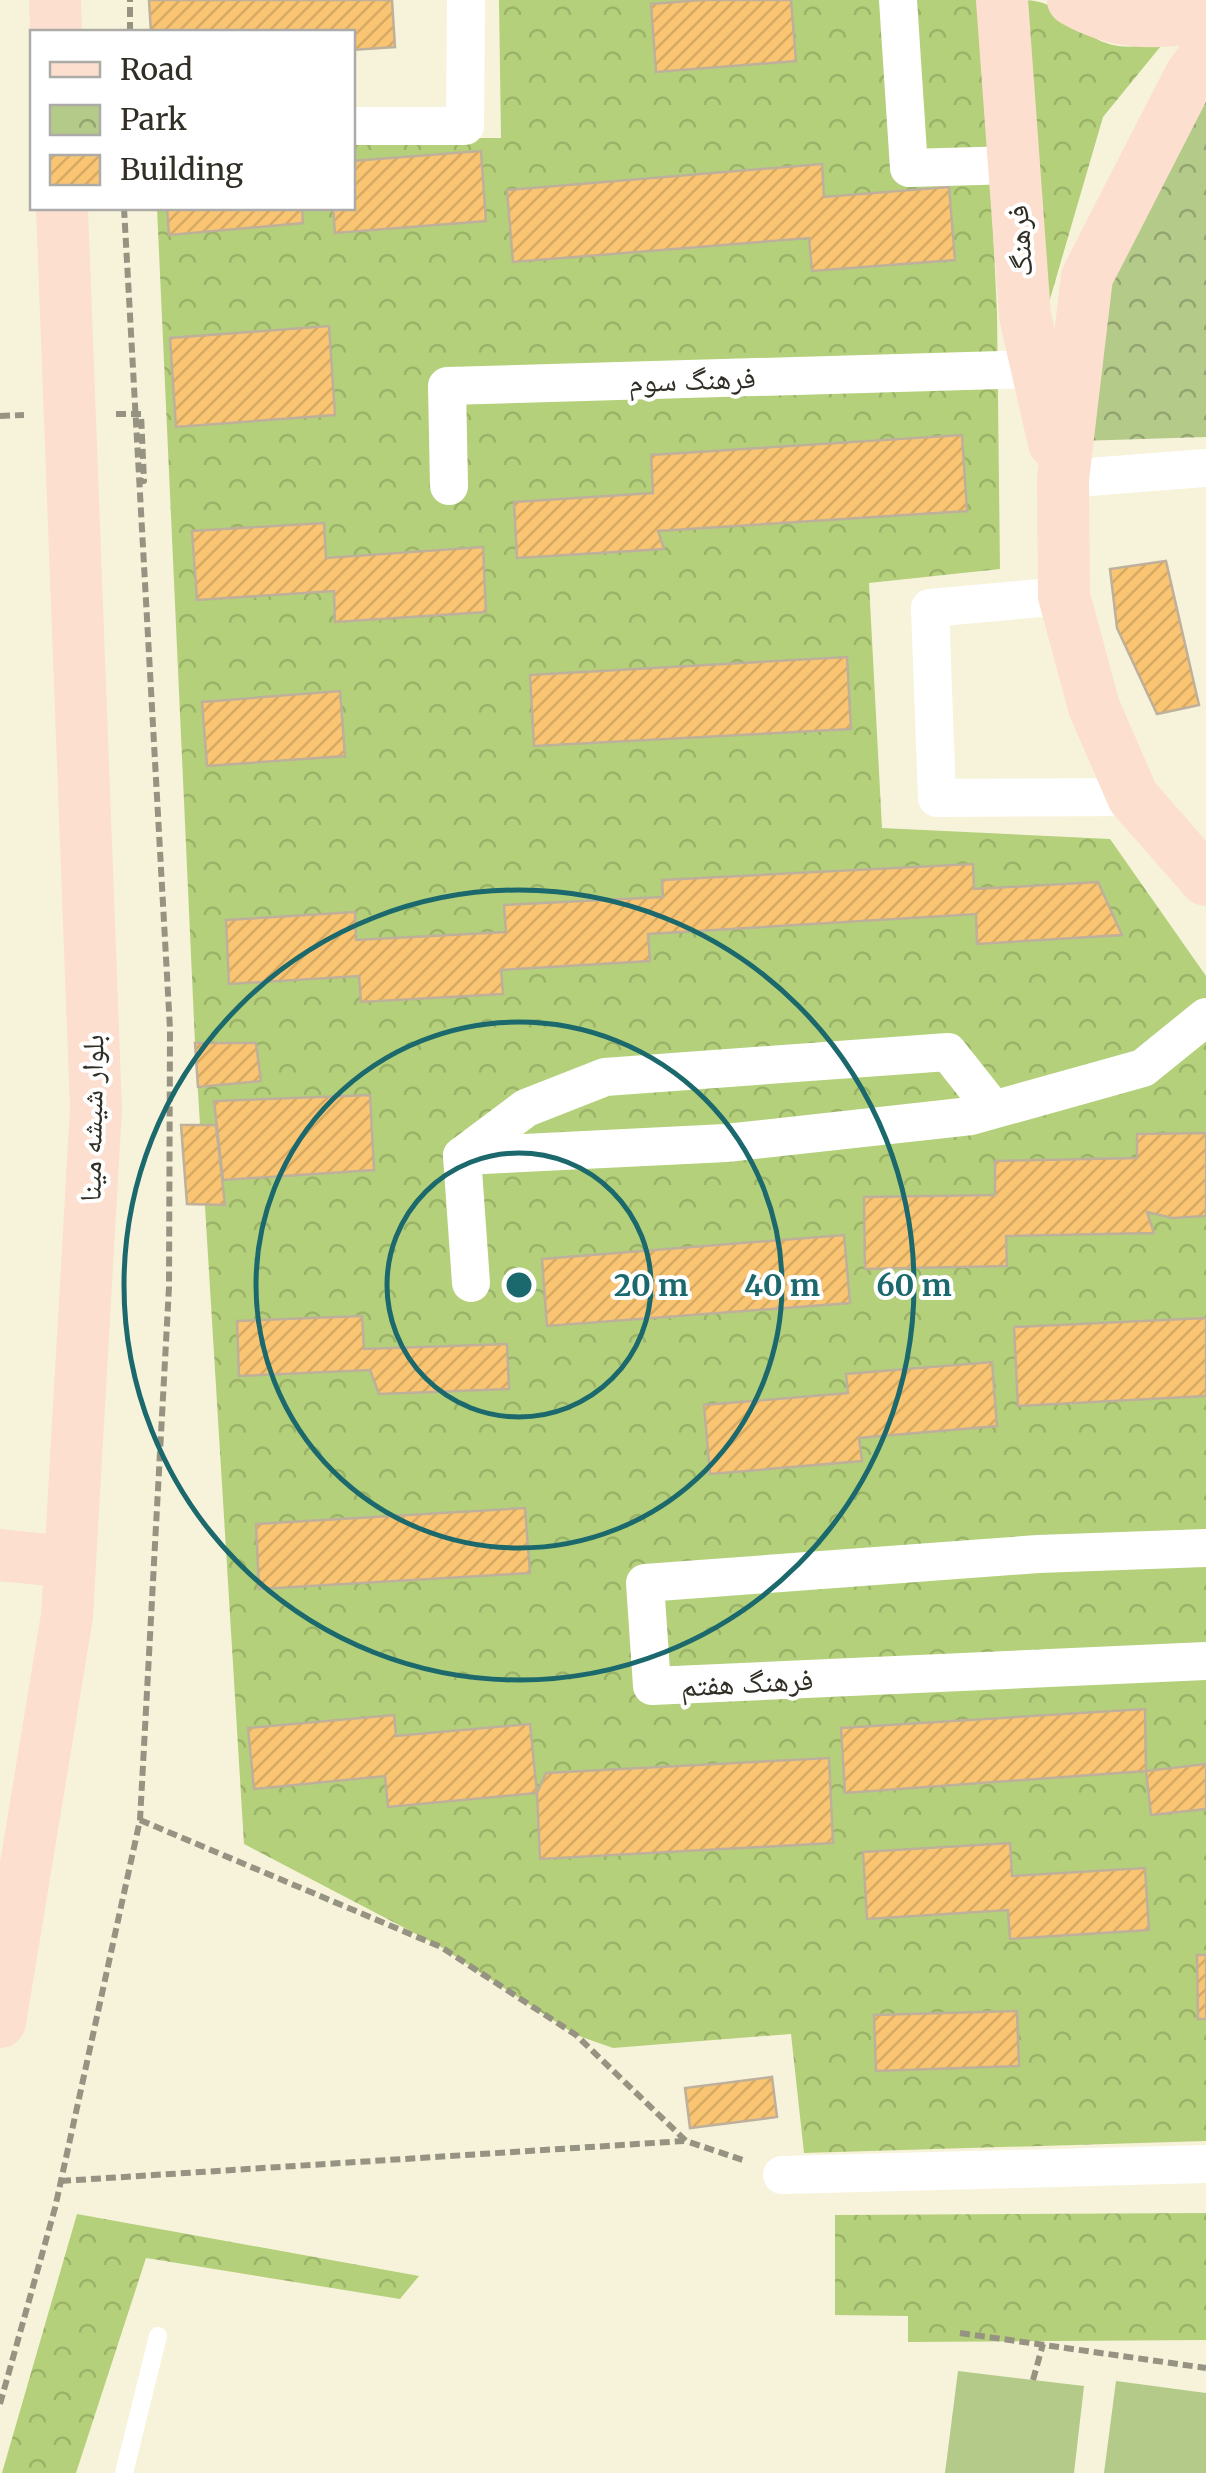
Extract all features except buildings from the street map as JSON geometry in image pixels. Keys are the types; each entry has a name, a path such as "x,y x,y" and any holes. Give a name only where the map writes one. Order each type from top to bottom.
{"main road":[{"path":"55,0 56,30"},
{"name":"فرهنگ","path":"1002,0 1024,316 1063,479"},
{"path":"1074,0 1120,20 1169,24 1206,14"},
{"name":"فرهنگ","path":"1206,54 1190,76 1087,276 1063,479 1064,596 1094,707 1133,797 1206,880"},
{"name":"بلوار شیشه مینا","path":"0,2022 67,1616 96,1109 62,210"},
{"path":"0,1554 70,1562"}],"street":[{"path":"355,126 465,126 466,0"},
{"path":"898,0 909,168 1014,165"},
{"name":"فرهنگ سوم","path":"449,486 447,386 1037,368"},
{"path":"1063,479 1206,468"},
{"path":"1064,596 930,608 937,798 1133,797"},
{"path":"462,1156 726,1143 971,1116 1143,1068 1206,1016"},
{"path":"462,1156 526,1108 606,1077 948,1052 994,1110"},
{"path":"462,1156 471,1284"},
{"name":"فرهنگ هفتم","path":"1206,1548 1038,1554 645,1583 652,1686 1206,1661"},
{"path":"782,2175 1206,2164"}],"lane":[{"path":"124,2473 158,2336"}],"path":[{"path":"130,0 130,30"},
{"path":"137,482 144,480 141,414"},
{"path":"140,1820 441,1947 576,2035 686,2141"},
{"path":"61,2181 686,2141 782,2175"},
{"path":"960,2332 1206,2368"},
{"path":"1034,2380 1043,2344"}],"green space":[{"path":"499,0 982,0 997,313 1000,569 869,583 882,828 1110,839 1206,976 1206,2141 804,2153 791,2034 613,2048 576,2035 441,1947 244,1844 195,1043 157,210 355,210 355,138 501,138"},
{"path":"1023,0 1057,10 1097,39 1114,45 1165,41 1103,117 1041,330"},
{"path":"1206,98 1206,437 1079,441 1109,278"},
{"path":"1206,2213 1206,2340 908,2342 908,2316 835,2315 835,2215"},
{"path":"77,2214 419,2276 400,2299 146,2258 76,2473 2,2473"},
{"path":"958,2371 1084,2386 1074,2473 945,2473"},
{"path":"1116,2381 1206,2393 1206,2473 1104,2473"}]}
